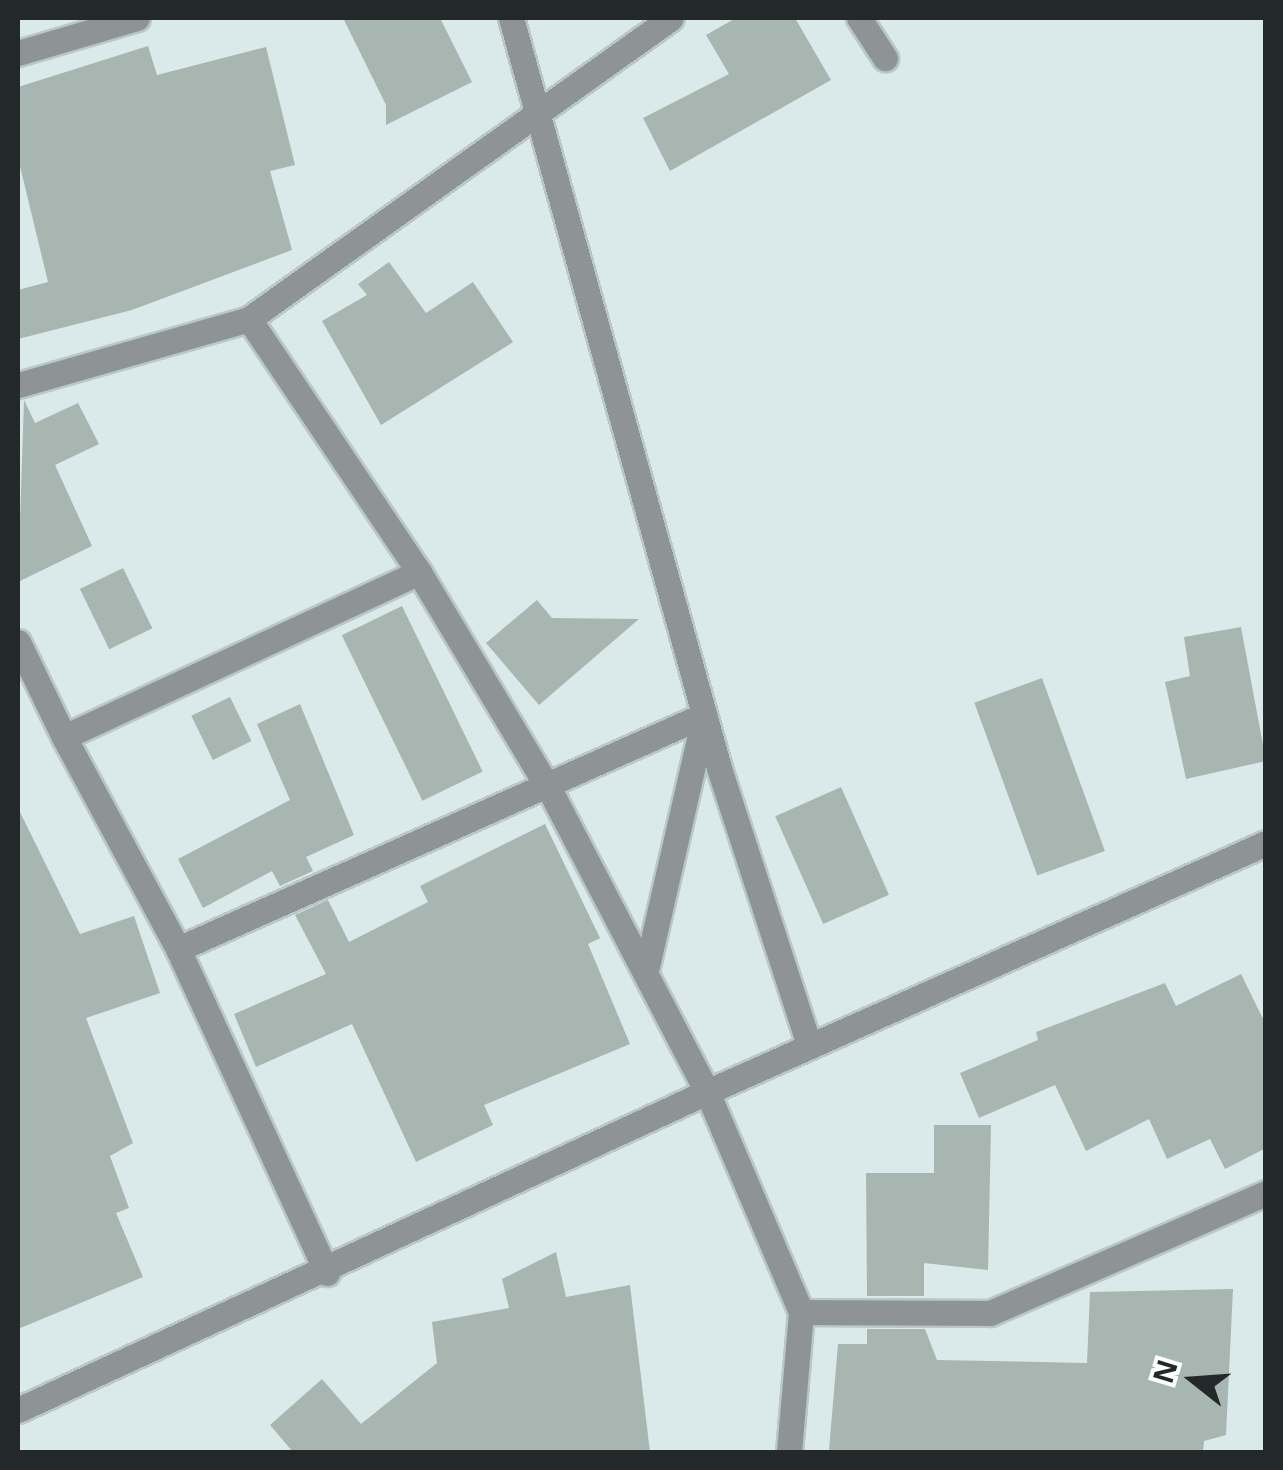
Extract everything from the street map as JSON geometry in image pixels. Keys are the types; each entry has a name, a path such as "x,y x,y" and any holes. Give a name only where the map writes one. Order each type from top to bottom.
{"street":[{"path":"18,53 136,18"},
{"path":"510,18 704,715 809,1045"},
{"path":"18,385 249,319 672,18"},
{"path":"859,18 885,58"},
{"path":"249,319 420,572 550,790 647,966 707,1092 801,1312 789,1452"},
{"path":"64,737 420,572"},
{"path":"18,642 64,737 178,949 328,1273"},
{"path":"178,949 550,790 704,715"},
{"path":"647,966 704,715"},
{"path":"18,1410 328,1273 809,1045 1266,843"},
{"path":"801,1312 990,1313 1266,1193"}],"building":[{"path":"343,18 440,18 472,82 386,125 386,105"},
{"path":"736,18 795,18 831,80 670,171 643,118 729,74 706,35"},
{"path":"148,46 157,75 266,47 295,165 270,171 292,250 132,310 18,339 18,290 48,282 18,158 18,87"},
{"path":"389,262 426,313 473,282 513,342 381,425 322,321 367,295 358,284"},
{"path":"24,400 35,423 78,403 99,444 55,465 92,546 18,582"},
{"path":"123,568 152,628 109,649 80,589"},
{"path":"537,600 552,618 639,619 539,705 486,643"},
{"path":"402,606 483,771 422,801 342,635"},
{"path":"1241,627 1266,761 1186,779 1165,682 1190,676 1184,637"},
{"path":"1042,678 1105,851 1037,876 974,703"},
{"path":"230,697 251,741 213,760 191,716"},
{"path":"300,704 354,835 306,857 313,871 280,886 272,871 203,908 178,859 290,800 257,724"},
{"path":"841,787 889,895 823,924 775,816"},
{"path":"18,808 80,934 134,916 160,993 86,1018 133,1143 110,1156 129,1208 116,1213 143,1277 18,1329"},
{"path":"545,824 600,938 588,944 630,1044 484,1105 493,1125 416,1162 352,1024 256,1067 234,1014 326,974 295,915 328,900 349,942 428,902 420,886"},
{"path":"1241,974 1266,1025 1266,1148 1225,1169 1210,1139 1167,1159 1149,1119 1086,1151 1055,1085 979,1118 960,1073 1038,1040 1036,1032 1165,983 1176,1006"},
{"path":"934,1125 991,1125 988,1270 924,1263 924,1296 867,1296 866,1173 934,1173"},
{"path":"556,1252 566,1297 630,1285 650,1452 293,1452 270,1425 322,1379 361,1424 437,1363 432,1322 509,1308 502,1279"},
{"path":"1233,1289 1226,1435 1204,1441 1203,1452 829,1450 838,1344 867,1344 867,1329 925,1329 937,1360 1087,1363 1090,1292"}]}
